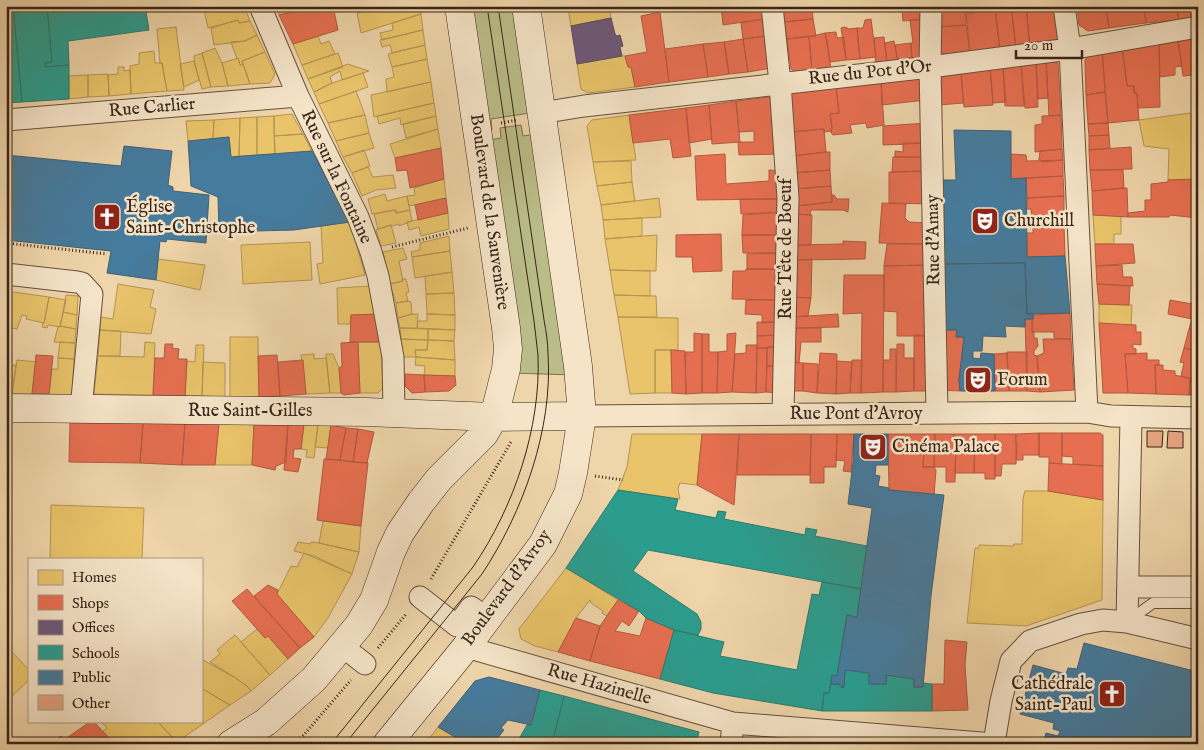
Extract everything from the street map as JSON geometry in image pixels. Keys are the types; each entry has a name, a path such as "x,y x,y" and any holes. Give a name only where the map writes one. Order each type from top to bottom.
{"street":[{"name":"Rue sur la Fontaine","path":"260,6 298,96 358,217 371,252 378,276 393,357 394,413"},
{"name":"Boulevard de la Sauvenière","path":"459,6 504,305 508,349 506,369 494,417"},
{"path":"231,744 266,722 314,679 359,625 374,600 391,552 400,533 439,479 484,434 494,417 582,416 578,366 526,6"},
{"name":"Rue Tête de Boeuf","path":"772,6 780,83 788,198 783,414"},
{"name":"Rue d'Amay","path":"931,6 930,66 937,413"},
{"path":"1064,6 1070,49 1087,412"},
{"name":"Rue du Pot d'Or","path":"542,120 584,106 1070,49 1198,27"},
{"name":"Rue Carlier","path":"6,120 298,96"},
{"path":"6,274 82,283 92,294 81,409"},
{"name":"Rue Saint-Gilles","path":"6,408 394,413 494,417"},
{"name":"Rue Pont d'Avroy","path":"582,416 1087,412 1131,417 1198,418"},
{"name":"Boulevard d'Avroy","path":"387,744 466,647 543,544 568,494 582,416"},
{"path":"1127,622 1131,417"},
{"path":"1128,587 1198,588"},
{"path":"420,598 456,626 471,607 487,618"},
{"path":"994,744 1010,661 1030,641 1081,624 1103,620 1127,622 1198,639"},
{"path":"342,646 365,664"},
{"name":"Rue Hazinelle","path":"466,647 732,734 994,744"}],"lane":[{"path":"1127,622 1153,603 1198,603"}],"path":[{"path":"478,136 497,134 495,123 525,119 526,130 542,120"},
{"path":"371,252 491,222"},
{"path":"6,243 107,254"},
{"path":"322,744 327,738"}],"green space":[{"path":"464,6 523,6 530,113 491,119 492,130 482,131"},
{"path":"521,125 523,136 542,133 576,375 511,373 483,141 501,138 500,128"}],"building: Homes":[{"path":"203,6 244,6 250,21 239,23 238,20 208,28"},
{"path":"276,6 320,6 279,15"},
{"path":"382,6 420,6 421,14 361,33 357,13 382,9"},
{"path":"609,6 611,18 571,26 568,8"},
{"path":"421,14 423,30 382,40 380,33 393,30 392,23"},
{"path":"238,20 239,23 250,21 257,35 245,41 214,45 211,28"},
{"path":"176,27 184,90 167,91 162,63 160,63 157,29"},
{"path":"423,30 425,45 392,53 390,45 382,47 380,40"},
{"path":"257,35 265,52 242,61 243,64 240,65 231,42 245,41"},
{"path":"318,36 321,44 329,41 335,54 302,65 293,44"},
{"path":"425,45 427,59 392,67 388,54"},
{"path":"215,48 222,63 228,86 211,87 202,53"},
{"path":"154,51 155,63 162,63 167,91 131,94 130,66 139,64 139,53"},
{"path":"265,52 275,74 270,83 250,84 242,61"},
{"path":"202,53 211,87 202,89 194,56"},
{"path":"338,53 343,67 308,79 302,65"},
{"path":"625,56 628,67 631,67 635,87 588,93 581,89 577,64"},
{"path":"238,58 240,65 243,64 250,84 228,86 222,63"},
{"path":"427,59 431,82 387,92 386,79 394,77 392,67"},
{"path":"194,61 199,80 184,87 180,64"},
{"path":"348,64 369,71 342,80 340,71 330,77 332,83 314,92 308,79"},
{"path":"118,67 124,67 124,71 130,70 131,94 109,96 108,75 118,74"},
{"path":"363,73 368,87 319,104 314,92 332,83"},
{"path":"108,74 109,96 88,97 88,75"},
{"path":"88,75 88,97 69,99 69,76"},
{"path":"431,82 434,103 374,117 371,95"},
{"path":"356,91 365,115 328,123 319,104"},
{"path":"434,103 436,116 401,125 400,118 379,124 377,116"},
{"path":"1190,113 1194,117 1198,117 1198,179 1168,180 1169,149 1144,146 1139,120"},
{"path":"292,114 303,134 274,136 274,116"},
{"path":"365,115 369,133 336,141 328,123"},
{"path":"629,115 636,160 593,162 587,126 592,120"},
{"path":"274,116 275,155 257,155 257,117"},
{"path":"436,116 438,129 406,138 403,124"},
{"path":"257,117 257,155 239,156 240,118"},
{"path":"240,118 239,156 231,157 229,137 213,139 214,120"},
{"path":"214,120 213,139 188,141 186,121"},
{"path":"438,129 441,148 395,158 390,144"},
{"path":"369,133 374,148 343,157 336,141"},
{"path":"303,134 312,151 275,155 274,136"},
{"path":"364,150 370,166 352,173 343,157"},
{"path":"631,161 632,182 597,186 593,162"},
{"path":"368,167 373,177 393,175 396,188 376,190 362,196 352,173"},
{"path":"444,179 446,198 409,206 407,196 415,195 414,188"},
{"path":"632,182 635,201 601,205 597,186"},
{"path":"385,194 387,201 407,196 410,210 396,213 396,210 372,214 368,199"},
{"path":"659,198 661,217 603,220 601,205"},
{"path":"396,210 396,213 410,210 412,221 399,226 399,224 391,225 378,229 374,214"},
{"path":"448,213 449,229 421,236 419,227 409,230 407,222"},
{"path":"1093,215 1121,215 1121,234 1114,234 1114,244 1095,244"},
{"path":"642,218 642,236 605,239 603,220"},
{"path":"350,222 365,275 320,284 317,264 323,263 321,226"},
{"path":"391,225 396,243 381,246 376,230"},
{"path":"657,235 656,271 610,270 605,239"},
{"path":"449,236 450,251 412,257 411,252 420,250 420,243"},
{"path":"310,242 312,280 243,284 241,245"},
{"path":"403,248 407,259 399,261 403,281 390,284 383,252"},
{"path":"450,251 452,272 415,278 412,257"},
{"path":"158,259 205,265 200,290 156,280"},
{"path":"610,270 650,271 650,296 614,295"},
{"path":"452,272 454,293 426,294 425,276"},
{"path":"402,279 406,279 409,292 406,293 408,301 396,303 390,284 403,281"},
{"path":"118,284 154,290 150,307 156,309 151,334 100,330 101,317 113,319"},
{"path":"371,286 379,314 351,315 350,324 338,324 337,288"},
{"path":"6,291 49,297 44,323 26,319 27,316 22,315 17,329 6,327"},
{"path":"454,293 455,315 427,314 426,294"},
{"path":"66,295 78,296 77,315 63,312"},
{"path":"614,295 656,296 657,317 618,317"},
{"path":"49,297 66,300 60,327 48,325 47,328 42,327"},
{"path":"411,302 412,314 398,318 396,303"},
{"path":"1099,304 1132,305 1131,326 1099,323"},
{"path":"63,312 77,315 76,329 60,326"},
{"path":"418,314 417,328 400,328 398,318"},
{"path":"427,314 455,315 455,330 417,328 418,321 427,321"},
{"path":"618,317 678,318 678,350 655,350 655,393 630,394"},
{"path":"58,327 76,329 75,343 54,342"},
{"path":"400,328 428,329 428,340 401,339"},
{"path":"428,329 455,330 454,341 428,340"},
{"path":"100,330 121,331 120,356 98,356"},
{"path":"230,337 258,337 259,397 230,398"},
{"path":"401,339 428,340 427,350 415,350 416,357 400,357"},
{"path":"428,340 454,341 455,360 416,357 415,350 427,350"},
{"path":"60,342 75,343 74,359 58,358"},
{"path":"145,342 155,343 153,395 94,394 98,356 144,357"},
{"path":"358,342 381,342 383,388 378,393 360,393"},
{"path":"196,345 204,345 202,396 185,396 187,361 195,362"},
{"path":"655,350 671,350 672,393 655,393"},
{"path":"314,354 314,359 326,358 330,393 306,394 301,355"},
{"path":"326,354 333,354 339,368 341,393 330,393"},
{"path":"416,357 455,360 455,376 424,375 425,366 415,365"},
{"path":"58,358 74,359 72,395 49,394 52,369 58,369"},
{"path":"17,360 36,362 32,394 12,394"},
{"path":"203,362 225,363 225,397 202,396"},
{"path":"6,365 16,365 12,394 6,394"},
{"path":"219,423 254,424 252,465 215,465"},
{"path":"304,424 318,425 314,458 306,457 307,450 301,449"},
{"path":"318,425 331,425 328,448 315,447"},
{"path":"632,434 702,434 697,485 680,483 678,489 680,499 618,490 627,467"},
{"path":"1025,491 1048,491 1103,500 1102,600 1026,626 967,623 975,548 979,548 979,545 1013,546 1014,544 1022,544 1023,498"},
{"path":"51,505 144,508 142,558 50,558"},
{"path":"323,521 361,526 359,552 319,543"},
{"path":"298,542 319,543 359,552 352,574 314,556 294,551"},
{"path":"304,553 352,574 328,618 314,637 277,594 291,566 297,567"},
{"path":"566,568 618,600 607,616 590,600 576,618 558,652 535,646 521,639 519,629"},
{"path":"257,629 265,638 268,636 288,659 270,675 241,642"},
{"path":"235,635 270,675 251,691 247,686 210,662 220,654 217,650"},
{"path":"10,650 28,669 28,681 6,702 6,654"},
{"path":"202,660 234,677 251,691 230,705 202,689"},
{"path":"202,689 230,705 177,742 158,722 202,722"},
{"path":"101,722 158,722 177,742 175,744 115,744 102,732 107,728"},
{"path":"438,727 467,744 425,744"}],"building: Shops":[{"path":"320,6 333,6 338,30 293,44 279,15"},
{"path":"721,6 762,6 764,19 723,25"},
{"path":"781,6 812,6 813,19 784,22"},
{"path":"889,6 924,6 925,19 903,21 902,11 889,12"},
{"path":"937,6 966,6 966,25 938,27"},
{"path":"966,6 974,6 974,13 966,13"},
{"path":"995,6 1011,6 1016,48 1000,51"},
{"path":"1011,6 1026,6 1030,47 1016,48"},
{"path":"1026,6 1058,6 1061,42 1030,47"},
{"path":"1077,6 1106,6 1109,28 1088,31 1079,25"},
{"path":"1106,6 1144,6 1146,23 1109,28"},
{"path":"1144,6 1176,6 1179,20 1146,23"},
{"path":"1176,6 1198,6 1198,18 1179,20"},
{"path":"995,10 1000,51 970,53 966,13"},
{"path":"660,12 669,82 635,87 631,67 628,67 625,56 647,52 641,16"},
{"path":"764,19 766,36 743,39 741,23"},
{"path":"813,19 816,36 787,39 784,22"},
{"path":"871,19 876,57 860,59 857,28 863,28 865,20"},
{"path":"925,19 924,59 912,60 911,43 913,43 910,20"},
{"path":"966,25 970,53 939,58 938,27"},
{"path":"841,28 849,29 857,28 860,59 846,60"},
{"path":"836,32 837,38 844,37 846,60 830,62 825,33"},
{"path":"825,33 831,70 812,71 809,37"},
{"path":"766,36 771,64 766,69 748,72 743,39"},
{"path":"809,36 812,71 797,73 791,69 787,39"},
{"path":"884,37 887,64 876,65 874,38"},
{"path":"1198,38 1198,86 1196,86 1194,75 1183,76 1178,40"},
{"path":"743,39 748,72 729,74 724,42"},
{"path":"1178,40 1182,66 1175,67 1175,75 1160,77 1159,42"},
{"path":"894,41 898,62 887,64 885,43"},
{"path":"724,42 729,74 708,77 703,44"},
{"path":"1159,42 1160,107 1138,108 1137,93 1134,93 1134,86 1127,86 1122,46"},
{"path":"911,43 912,60 898,62 895,45"},
{"path":"703,44 708,77 669,82 665,49"},
{"path":"1122,46 1127,86 1134,86 1134,93 1137,93 1139,120 1108,123 1102,49"},
{"path":"1102,49 1105,92 1086,95 1085,60 1090,53"},
{"path":"1052,59 1058,63 1061,115 1049,116 1046,60"},
{"path":"1046,60 1048,98 1038,99 1036,61"},
{"path":"1036,61 1038,107 1025,108 1021,63"},
{"path":"1021,63 1024,106 1005,106 1003,65"},
{"path":"1003,65 1006,102 993,103 990,67"},
{"path":"990,67 993,105 964,107 961,71"},
{"path":"961,71 963,103 939,105 937,79 941,73"},
{"path":"920,76 926,100 882,105 881,81"},
{"path":"881,81 884,125 867,128 866,123 850,125 852,133 833,135 831,133 830,114 839,113 836,87"},
{"path":"836,87 839,113 830,114 831,131 824,132 824,129 791,132 787,99 793,92"},
{"path":"1105,92 1108,123 1088,124 1086,95"},
{"path":"769,97 775,101 781,154 739,155 738,142 754,142 754,131 739,132 736,101"},
{"path":"736,101 740,142 712,144 709,105"},
{"path":"709,105 712,139 689,143 686,108"},
{"path":"686,108 691,156 673,158 670,139 633,143 629,115"},
{"path":"1061,115 1062,149 1035,152 1035,125 1042,124 1042,116"},
{"path":"927,123 928,143 883,145 883,126"},
{"path":"1108,123 1109,135 1089,136 1088,124"},
{"path":"824,129 826,152 793,156 791,132"},
{"path":"1109,135 1110,148 1089,150 1089,136"},
{"path":"903,143 928,143 929,157 895,157 895,151 903,152"},
{"path":"1131,147 1132,169 1090,170 1089,150"},
{"path":"441,148 444,179 410,188 407,170 397,171 395,158"},
{"path":"1062,149 1063,160 1042,162 1039,160 1040,151"},
{"path":"830,152 830,170 794,173 793,156"},
{"path":"725,154 726,184 769,181 769,170 782,171 781,199 697,200 695,156"},
{"path":"1011,154 1026,155 1027,161 1063,160 1063,176 1011,179"},
{"path":"893,157 929,157 929,171 892,172"},
{"path":"830,170 831,186 795,189 794,173"},
{"path":"1090,170 1123,170 1124,188 1092,191"},
{"path":"929,171 930,204 889,203 889,172"},
{"path":"1063,176 1064,196 1027,198 1026,178"},
{"path":"1198,179 1198,218 1170,215 1169,217 1128,217 1128,213 1145,211 1145,200 1151,200 1151,184 1168,182 1168,180"},
{"path":"831,186 832,202 796,206 795,189"},
{"path":"1127,188 1128,217 1093,215 1092,191"},
{"path":"832,195 837,199 849,199 848,212 843,210 811,210 810,215 796,214 796,206 832,202"},
{"path":"1064,196 1064,226 1040,228 1039,226 1033,226 1031,209 1027,209 1027,198"},
{"path":"446,198 448,213 418,220 415,205"},
{"path":"740,199 781,199 781,212 741,214"},
{"path":"882,203 906,204 905,218 909,222 929,223 927,244 879,243"},
{"path":"781,212 781,235 742,235 743,215"},
{"path":"796,214 812,215 811,245 795,245"},
{"path":"1033,226 1039,226 1040,228 1064,226 1065,256 1027,257 1027,233 1033,233"},
{"path":"721,234 722,271 693,272 692,257 676,257 676,235"},
{"path":"742,235 781,235 781,253 743,253"},
{"path":"843,241 866,242 865,259 795,260 795,245 843,244"},
{"path":"887,244 927,244 927,265 884,266"},
{"path":"1095,244 1133,244 1135,263 1096,266"},
{"path":"781,253 781,269 747,269 747,254"},
{"path":"812,259 811,298 793,297 795,260"},
{"path":"927,265 930,336 897,336 897,312 884,311 884,266"},
{"path":"1122,265 1123,277 1132,277 1133,286 1097,284 1096,266"},
{"path":"746,269 781,269 780,300 732,299 733,271 745,271"},
{"path":"844,275 884,275 883,392 861,393 862,313 843,314"},
{"path":"1097,284 1130,286 1129,305 1099,304"},
{"path":"1197,292 1198,332 1189,329 1192,319 1168,314 1170,300 1192,304 1195,301"},
{"path":"793,297 811,298 808,316 792,317"},
{"path":"746,300 780,300 779,322 762,323 762,315 745,314"},
{"path":"1070,313 1071,339 1054,338 1054,332 1032,332 1033,315"},
{"path":"379,314 381,342 350,342 351,315"},
{"path":"838,314 839,327 792,328 792,317"},
{"path":"1025,319 1032,319 1032,332 1034,332 1034,338 1037,338 1038,346 1034,351 1034,355 1037,356 1040,392 1027,391"},
{"path":"757,322 779,322 779,335 757,336"},
{"path":"1099,323 1136,325 1136,332 1141,332 1141,345 1133,344 1136,354 1125,354 1128,393 1103,393"},
{"path":"792,328 821,328 821,342 801,342 799,363 789,362"},
{"path":"1189,329 1198,332 1198,351 1184,348"},
{"path":"943,330 957,330 956,337 964,337 959,380 960,391 942,390"},
{"path":"694,333 702,334 702,393 686,394 685,352 694,352"},
{"path":"736,333 732,392 717,393 718,352 727,351 727,334"},
{"path":"702,334 709,334 709,352 718,352 717,393 702,393"},
{"path":"779,335 779,347 757,348 757,336"},
{"path":"914,335 930,336 931,391 914,391"},
{"path":"1043,339 1071,339 1074,390 1040,392 1037,356 1044,353"},
{"path":"358,342 360,393 344,395 341,393 339,368 342,366 341,343"},
{"path":"165,344 173,344 172,348 179,349 178,359 187,359 185,396 153,395 155,358 164,358"},
{"path":"897,344 904,344 904,358 914,358 914,391 896,392"},
{"path":"746,345 757,345 756,393 732,392 735,354 746,353"},
{"path":"767,347 779,347 779,366 767,366"},
{"path":"757,348 767,348 766,392 756,393"},
{"path":"1184,348 1198,351 1198,380 1181,376 1184,363 1180,362"},
{"path":"890,349 896,349 896,392 883,392 883,366 884,360 890,360"},
{"path":"671,350 685,351 686,394 672,393"},
{"path":"1007,352 1027,352 1027,391 1009,391"},
{"path":"820,353 837,354 836,394 817,393"},
{"path":"1007,353 1009,391 995,391 994,354"},
{"path":"1147,353 1147,360 1159,360 1159,365 1155,365 1156,394 1128,393 1125,354"},
{"path":"36,355 53,356 49,394 32,394"},
{"path":"277,355 280,396 259,397 258,356"},
{"path":"303,360 306,394 280,396 278,362"},
{"path":"852,360 862,360 861,393 850,393"},
{"path":"837,361 852,362 850,393 836,394"},
{"path":"789,362 803,363 803,391 789,391"},
{"path":"803,363 818,364 817,393 803,391"},
{"path":"1155,365 1163,365 1163,370 1175,371 1175,375 1190,379 1189,395 1156,394"},
{"path":"767,366 779,366 779,393 766,392"},
{"path":"405,374 424,375 425,392 412,393 405,386"},
{"path":"424,375 455,376 456,385 449,391 425,392"},
{"path":"1190,379 1198,380 1198,395 1189,395"},
{"path":"70,422 143,423 140,463 69,462"},
{"path":"143,423 185,423 182,465 140,463"},
{"path":"185,423 219,423 215,465 182,465"},
{"path":"254,424 288,424 286,462 276,466 275,470 252,465"},
{"path":"288,424 304,424 301,449 294,449 293,458 301,459 298,472 284,470"},
{"path":"331,425 346,428 340,460 326,459"},
{"path":"346,428 358,429 353,462 340,460"},
{"path":"358,429 374,432 367,463 353,462"},
{"path":"1039,433 1039,455 1023,455 1023,460 1016,460 1016,434"},
{"path":"1039,433 1062,433 1062,464 1049,463 1049,457 1039,457"},
{"path":"1062,433 1100,433 1103,435 1103,466 1073,464 1073,457 1062,456"},
{"path":"702,434 739,434 734,505 697,485"},
{"path":"739,434 811,434 810,475 737,475"},
{"path":"811,434 837,434 836,467 824,467 824,483 810,483"},
{"path":"837,434 854,434 851,472 843,471 845,461 836,460"},
{"path":"888,434 925,434 923,467 934,467 936,470 934,495 889,490"},
{"path":"925,434 935,434 934,467 923,467"},
{"path":"935,434 954,434 954,440 956,440 955,482 946,482 946,467 934,467"},
{"path":"954,434 975,434 974,473 955,473 956,440 954,440"},
{"path":"975,434 995,434 995,479 985,479 985,473 974,473"},
{"path":"995,434 1016,434 1016,464 1002,464 1001,476 995,476"},
{"path":"324,459 368,463 361,526 317,520"},
{"path":"1049,463 1103,466 1103,500 1048,491"},
{"path":"268,585 278,590 277,594 314,637 300,648 254,596"},
{"path":"247,589 300,648 288,659 268,636 265,638 232,601"},
{"path":"618,600 639,611 629,626 622,621 615,631 640,636 646,618 674,630 660,679 590,661 600,626"},
{"path":"576,618 600,626 590,661 558,652"},
{"path":"945,640 967,642 965,665 968,710 932,711 932,684 944,684"},
{"path":"90,722 94,722 115,744 49,744 61,736 64,740"}],"building: Offices":[{"path":"611,18 615,34 617,36 620,35 623,46 620,47 622,56 577,64 571,26"}],"building: Schools":[{"path":"6,6 13,6 22,102 6,103"},
{"path":"13,6 47,6 52,62 45,63 45,67 69,65 69,99 22,102"},
{"path":"47,6 145,6 149,30 68,41 69,65 45,67 45,63 52,62"},
{"path":"618,490 678,499 675,510 716,518 718,511 726,512 724,519 805,535 806,528 817,530 815,536 867,546 861,589 648,550 633,571 697,614 701,622 701,629 698,635 674,630 646,618 639,611 566,568"},
{"path":"822,582 861,589 857,617 847,615 837,676 832,675 829,693 824,693 822,711 713,693 660,679 674,630 724,642 720,656 797,670 812,594 819,595"},
{"path":"845,670 869,673 869,684 886,684 886,675 914,679 914,687 923,687 923,683 932,684 932,711 822,711 824,693 829,693 831,684 839,684 841,687 844,687"},
{"path":"540,690 564,696 552,744 516,744 527,725 531,725"},
{"path":"564,696 699,732 696,744 574,744 567,742 567,739 554,736"}],"building: Public":[{"name":"Churchill","path":"954,130 1011,131 1011,179 1026,178 1027,257 1065,256 1070,313 1027,314 1025,263 942,264 942,180 956,180"},
{"path":"229,137 231,157 312,151 350,222 294,230 219,232 218,197 191,186 188,141"},
{"name":"Église Saint-Christophe","path":"124,146 172,151 168,185 173,187 173,191 209,195 206,243 167,239 166,242 160,241 156,280 107,273 111,251 6,240 6,155 121,166"},
{"path":"1025,263 1027,314 1033,314 1033,319 1025,319 1025,327 1005,326 1006,337 983,336 982,351 973,351 973,358 980,359 981,353 994,354 995,391 960,391 959,380 964,337 956,337 957,330 943,330 942,264"},
{"path":"854,434 888,434 888,465 876,465 875,475 880,476 878,486 889,488 889,490 944,495 931,596 923,687 914,687 914,679 886,675 886,684 869,684 869,673 845,670 844,687 841,687 839,684 831,684 832,675 837,676 847,615 857,617 872,508 848,504"},
{"name":"Cathédrale Saint-Paul","path":"1084,643 1198,672 1198,744 1043,744 1046,733 1058,736 1060,731 1053,729 1054,723 1020,714 1033,665 1066,674 1068,668 1077,669"},
{"path":"489,677 540,690 531,725 508,720 501,728 504,730 493,744 467,744 438,727 475,681"}],"building: Other":[{"path":"1147,431 1163,431 1162,447 1147,447"},
{"path":"1168,431 1183,432 1183,448 1167,448"}],"tram line":[{"path":"331,744 473,567 488,544 512,493 530,438 538,383 538,355 487,6"},
{"path":"345,744 482,574 497,550 522,497 540,440 546,411 548,350 498,6"}],"place":[{"name":"Église Saint-Christophe","path":"107,217"},
{"name":"Churchill","path":"985,221"},
{"name":"Forum","path":"978,380"},
{"name":"Cinéma Palace","path":"873,447"},
{"name":"Cathédrale Saint-Paul","path":"1112,694"}]}
